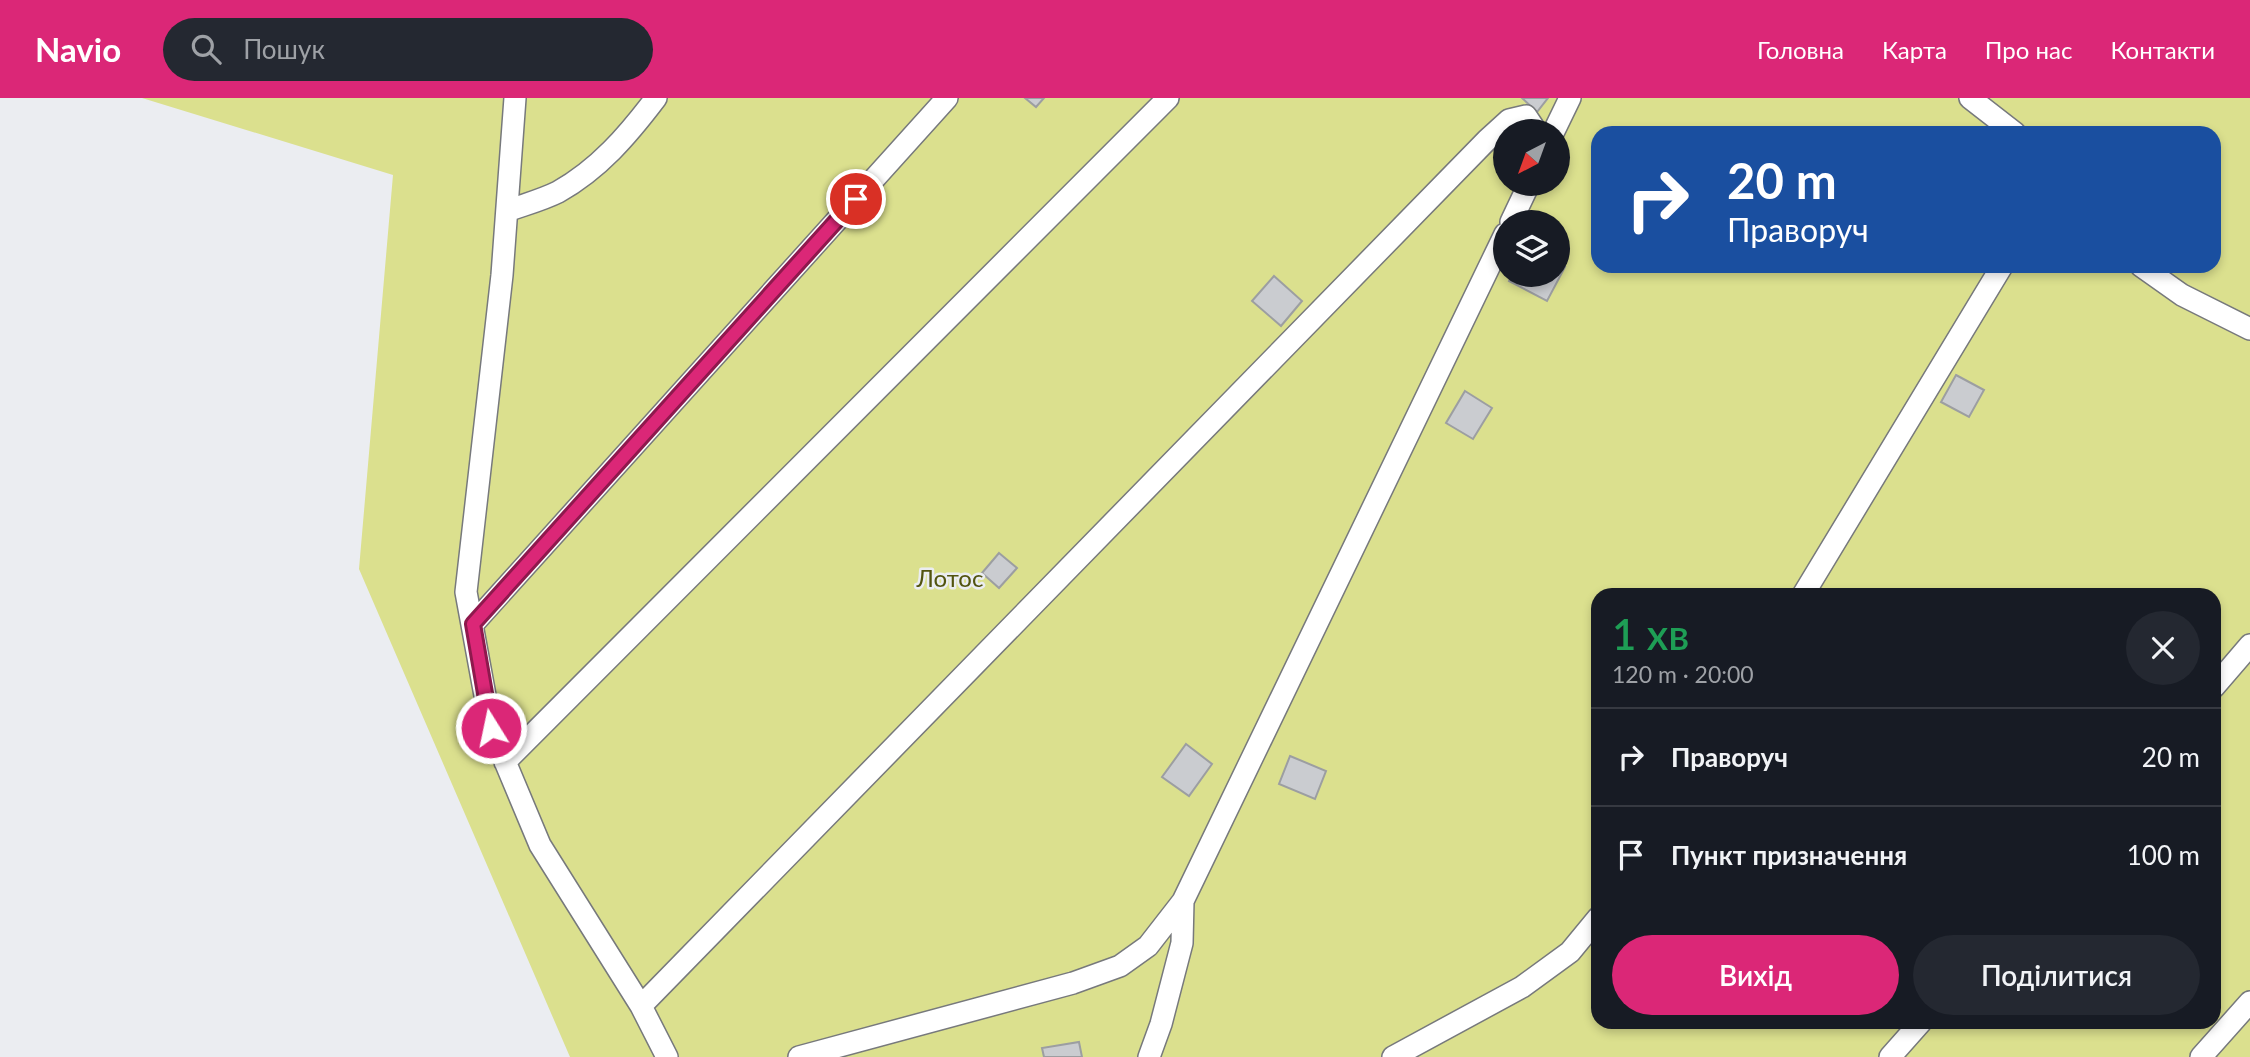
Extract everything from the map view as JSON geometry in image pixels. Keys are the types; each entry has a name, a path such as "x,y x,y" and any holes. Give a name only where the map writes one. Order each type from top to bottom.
{"lane":[{"path":"515,98 502,275 466,592 491,728 540,845 641,1006 667,1057"},
{"path":"507,211 555,193 590,172 631,131 656,98"},
{"path":"473,624 947,98"},
{"path":"505,762 1168,98"},
{"path":"1560,119 1570,98"},
{"path":"1970,98 2006,126"},
{"path":"641,1006 1493,135"},
{"path":"799,1057 1073,983 1120,966 1148,946 1183,901 1493,259"},
{"path":"1807,588 1998,273"},
{"path":"2150,273 2182,295 2250,329"},
{"path":"2221,679 2250,645"},
{"path":"1149,1057 1161,1024 1182,943 1183,901"},
{"path":"1393,1057 1521,987 1570,952 1591,926"},
{"path":"2201,1057 2250,1002"},
{"path":"1889,1057 1915,1029"}],"green space":[{"name":"Лотос","path":"142,98 2250,98 2250,1057 570,1057 359,569 393,175"}],"building":[{"path":"1025,98 1044,98 1036,107"},
{"path":"1522,98 1548,98 1537,112"},
{"path":"1274,276 1302,301 1281,326 1252,301"},
{"path":"1520,287 1554,287 1547,301"},
{"path":"1956,375 1984,390 1969,417 1941,402"},
{"path":"1465,391 1492,408 1473,439 1446,423"},
{"path":"999,553 1017,568 999,588 982,573"},
{"path":"1186,744 1212,764 1189,796 1162,777"},
{"path":"1290,756 1326,771 1315,799 1279,784"},
{"path":"1079,1042 1082,1057 1044,1057 1042,1048"}],"route":[{"path":"491,728 473,624 856,199"}]}
